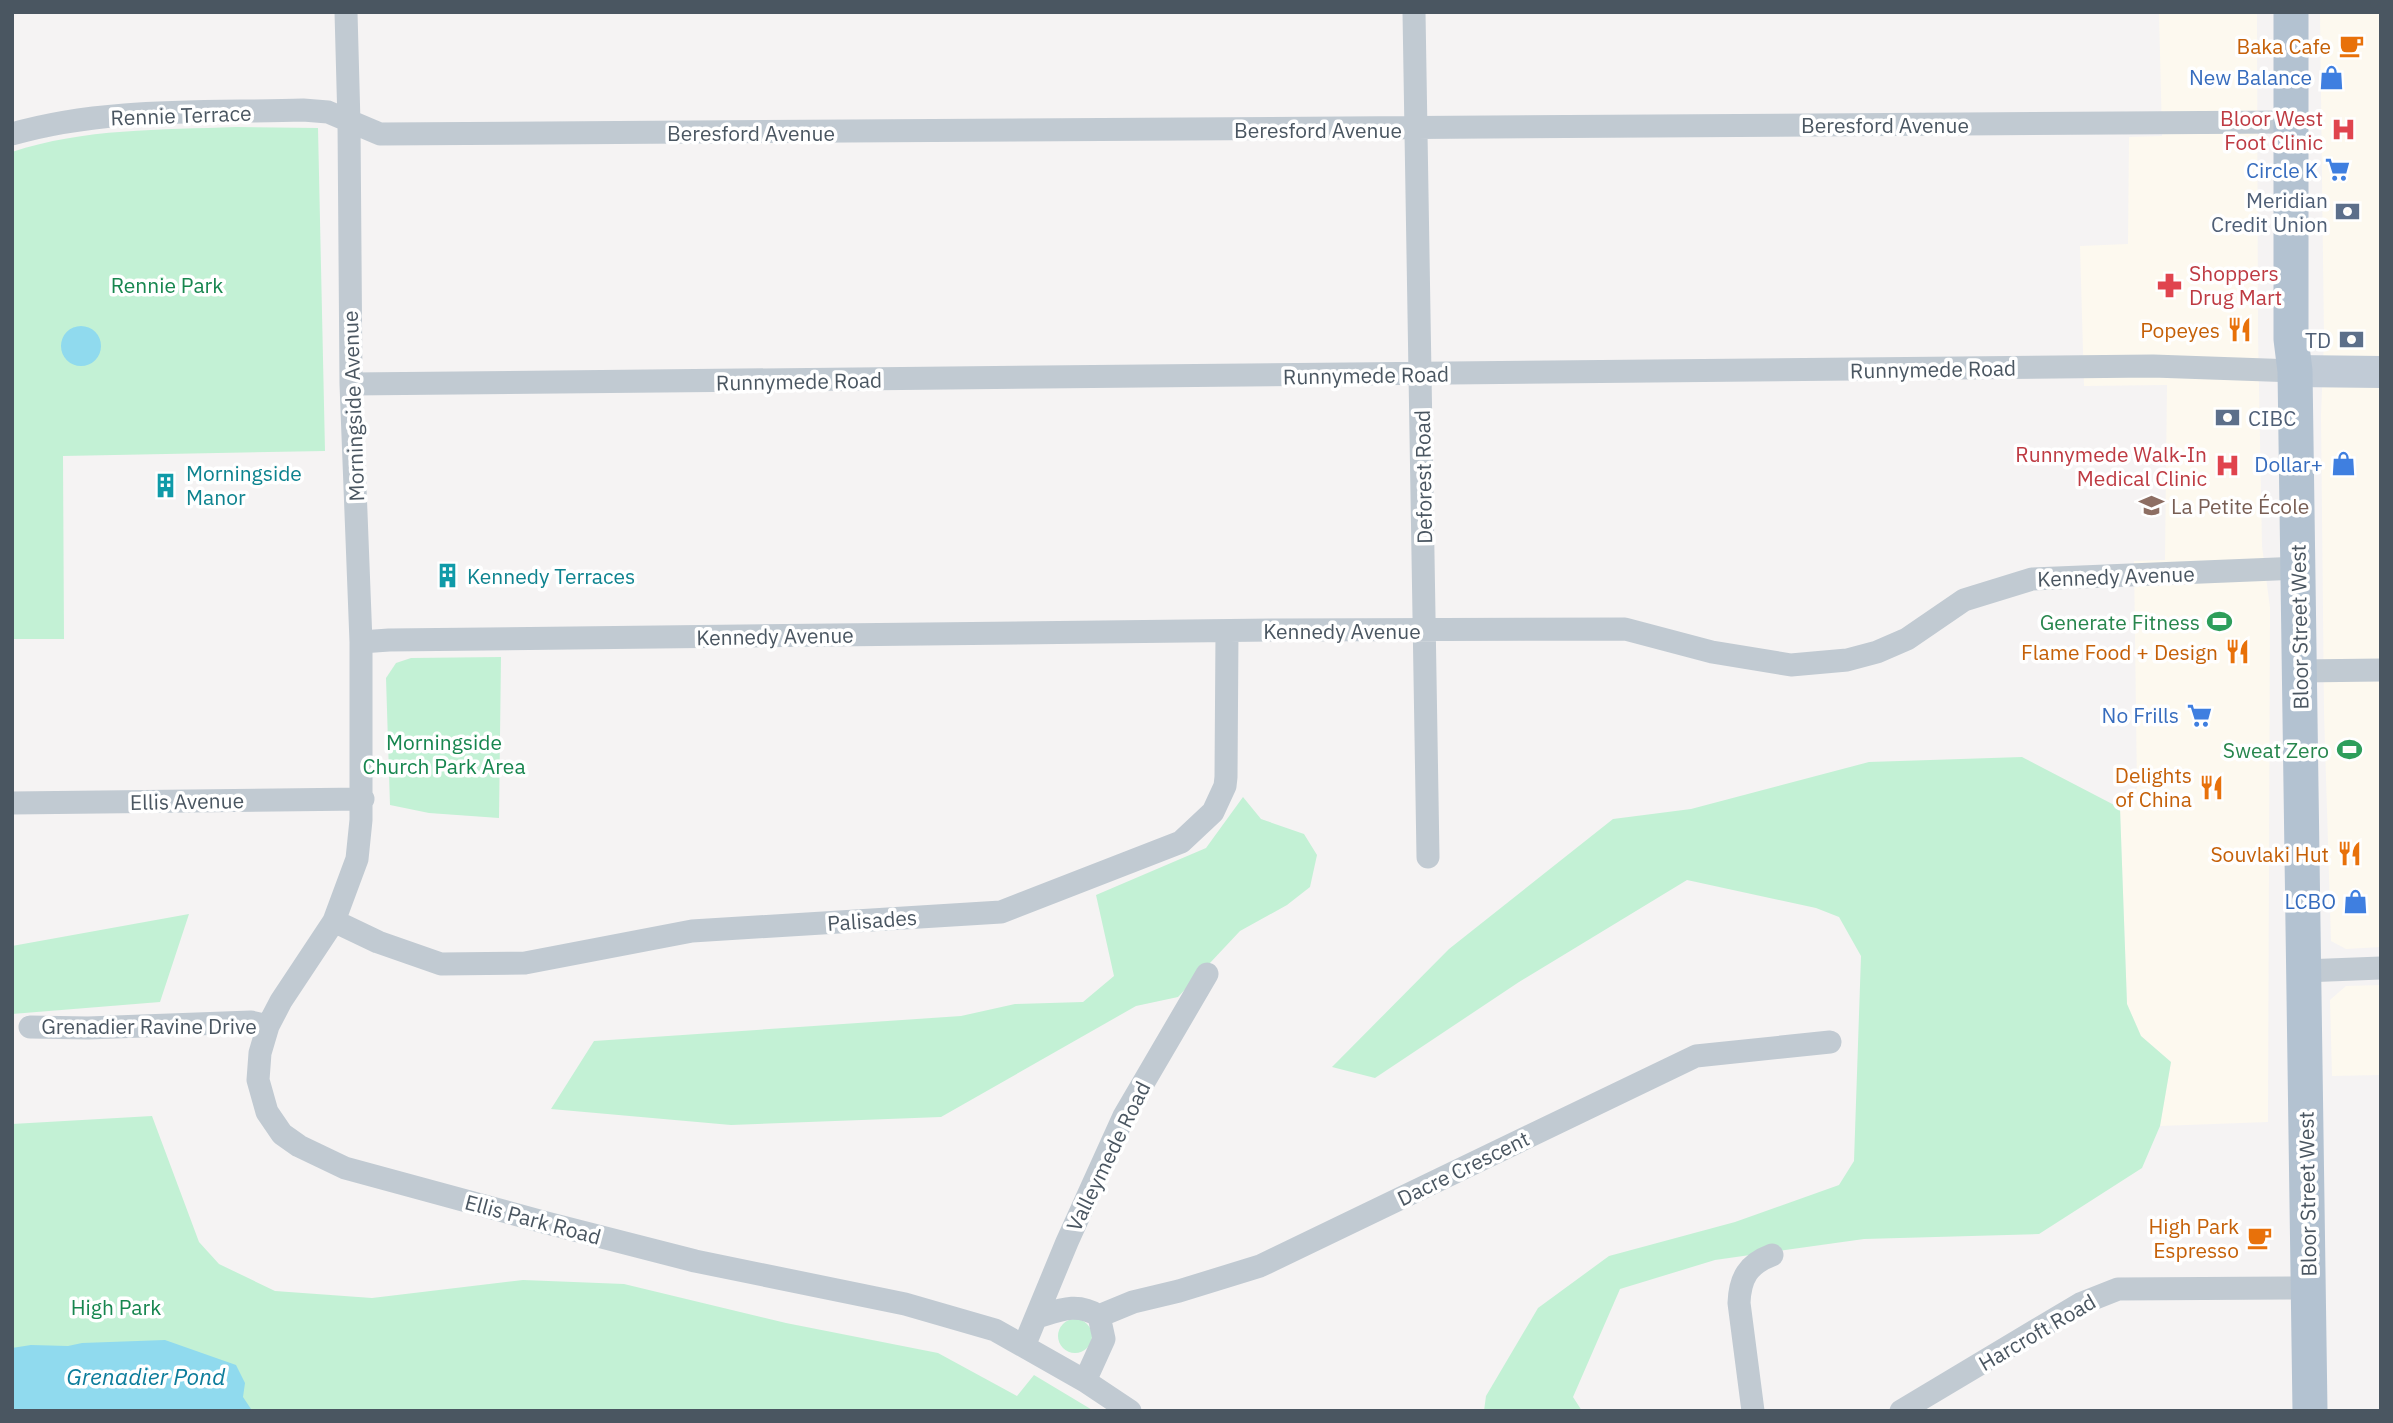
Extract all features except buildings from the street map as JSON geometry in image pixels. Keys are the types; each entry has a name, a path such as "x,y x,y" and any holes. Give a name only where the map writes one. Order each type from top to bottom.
{"main road":[{"name":"Bloor Street West","path":"2291,12 2291,340 2295,370 2311,1411"}],"street":[{"name":"Morningside Avenue","path":"346,12 351,384 361,642 363,799"},
{"name":"Deforest Road","path":"1414,12 1428,858"},
{"name":"Rennie Terrace","path":"12,134 53,125 120,116 303,110 328,112 349,123"},
{"name":"Beresford Avenue","path":"349,123 380,135 2290,122"},
{"name":"Runnymede Road","path":"351,384 2153,366 2381,372"},
{"name":"Kennedy Avenue","path":"361,642 1625,629 1712,652 1791,665 1847,660 1877,652 1907,639 1964,600 2032,579 2298,568"},
{"name":"Palisades","path":"334,920 378,942 441,964 525,963 692,931 1001,912 1181,842 1213,812 1225,786 1226,777 1227,632"},
{"path":"2300,671 2381,670"},
{"name":"Ellis Park Road","path":"363,799 357,859 334,920 281,1000 268,1026 260,1053 258,1080 267,1112 282,1134 299,1146 345,1168 695,1261 905,1304 995,1330 1085,1381 1130,1411"},
{"name":"Ellis Avenue","path":"12,803 363,799"},
{"path":"2303,971 2381,968"},
{"name":"Valleymede Road","path":"1024,1346 1052,1275 1124,1116 1207,974"},
{"name":"Grenadier Ravine Drive","path":"30,1027 88,1028 251,1022 268,1026"},
{"name":"Dacre Crescent","path":"1099,1316 1133,1302 1179,1292 1260,1266 1696,1056 1830,1042"},
{"path":"1753,1411 1740,1290 1748,1271 1757,1261 1772,1255"},
{"name":"Harcroft Road","path":"1901,1411 2080,1304 2118,1289 2309,1287"},
{"path":"1037,1317 1069,1307 1090,1310 1099,1316 1104,1339 1085,1381"}],"shaded area":[{"path":"2159,12 2257,12 2262,546 2270,608 2268,1122 2160,1126 2171,1062 2141,1036 2127,1004 2120,808 2137,788 2134,561 2165,560 2167,385 2084,386 2080,246 2128,244 2129,137 2162,136"},
{"path":"2320,12 2381,12 2381,947 2346,949 2331,941 2324,713 2321,415 2324,340"},
{"path":"2381,985 2381,1075 2332,1076 2330,1000 2346,986"}],"green space":[{"name":"Rennie Park","path":"236,127 318,128 325,451 63,456 64,639 12,639 12,152 95,134"},
{"name":"Morningside Church Park Area","path":"501,657 499,818 429,813 390,805 386,678 396,663 411,658"},
{"path":"2022,757 2120,808 2127,1004 2141,1036 2171,1062 2160,1126 2142,1168 2039,1234 1864,1239 1715,1260 1620,1289 1573,1397 1582,1411 1484,1411 1486,1396 1538,1308 1609,1256 1735,1222 1839,1185 1854,1161 1861,956 1839,917 1816,908 1687,880 1519,982 1375,1078 1332,1067 1449,949 1613,819 1691,809 1869,762"},
{"path":"1243,797 1261,819 1304,834 1317,855 1310,887 1287,905 1240,931 1178,997 1136,1006 941,1117 731,1125 551,1109 594,1041 961,1016 1015,1004 1083,1002 1114,976 1096,895 1206,848"},
{"path":"189,914 160,1002 12,1014 12,946"},
{"name":"High Park","path":"152,1116 199,1242 219,1264 275,1291 372,1298 523,1280 624,1284 786,1323 938,1353 1017,1396 1034,1375 1094,1411 12,1411 12,1124"},
{"path":"1075,1319 1087,1324 1092,1336 1087,1348 1075,1353 1063,1348 1058,1336 1063,1324"}],"water":[{"path":"81,326 95,332 101,346 95,360 81,366 67,360 61,346 67,332"},
{"name":"Grenadier Pond","path":"165,1340 236,1365 245,1383 243,1397 255,1411 12,1411 12,1348"}],"place":[{"name":"Baka Cafe","path":"2351,46"},
{"name":"New Balance","path":"2332,77"},
{"name":"Bloor West Foot Clinic","path":"2343,130"},
{"name":"Circle K","path":"2338,170"},
{"name":"Meridian Credit Union","path":"2348,212"},
{"name":"Shoppers Drug Mart","path":"2169,285"},
{"name":"Popeyes","path":"2240,330"},
{"name":"TD","path":"2351,340"},
{"name":"CIBC","path":"2228,418"},
{"name":"Dollar+","path":"2343,464"},
{"name":"Runnymede Walk-In Medical Clinic","path":"2227,466"},
{"name":"Morningside Manor","path":"166,485"},
{"name":"La Petite École","path":"2151,506"},
{"name":"Kennedy Terraces","path":"447,576"},
{"name":"Generate Fitness","path":"2220,622"},
{"name":"Flame Food + Design","path":"2238,652"},
{"name":"No Frills","path":"2199,715"},
{"name":"Sweat Zero","path":"2349,750"},
{"name":"Delights of China","path":"2212,787"},
{"name":"Souvlaki Hut","path":"2349,854"},
{"name":"LCBO","path":"2356,901"},
{"name":"High Park Espresso","path":"2259,1238"}]}
